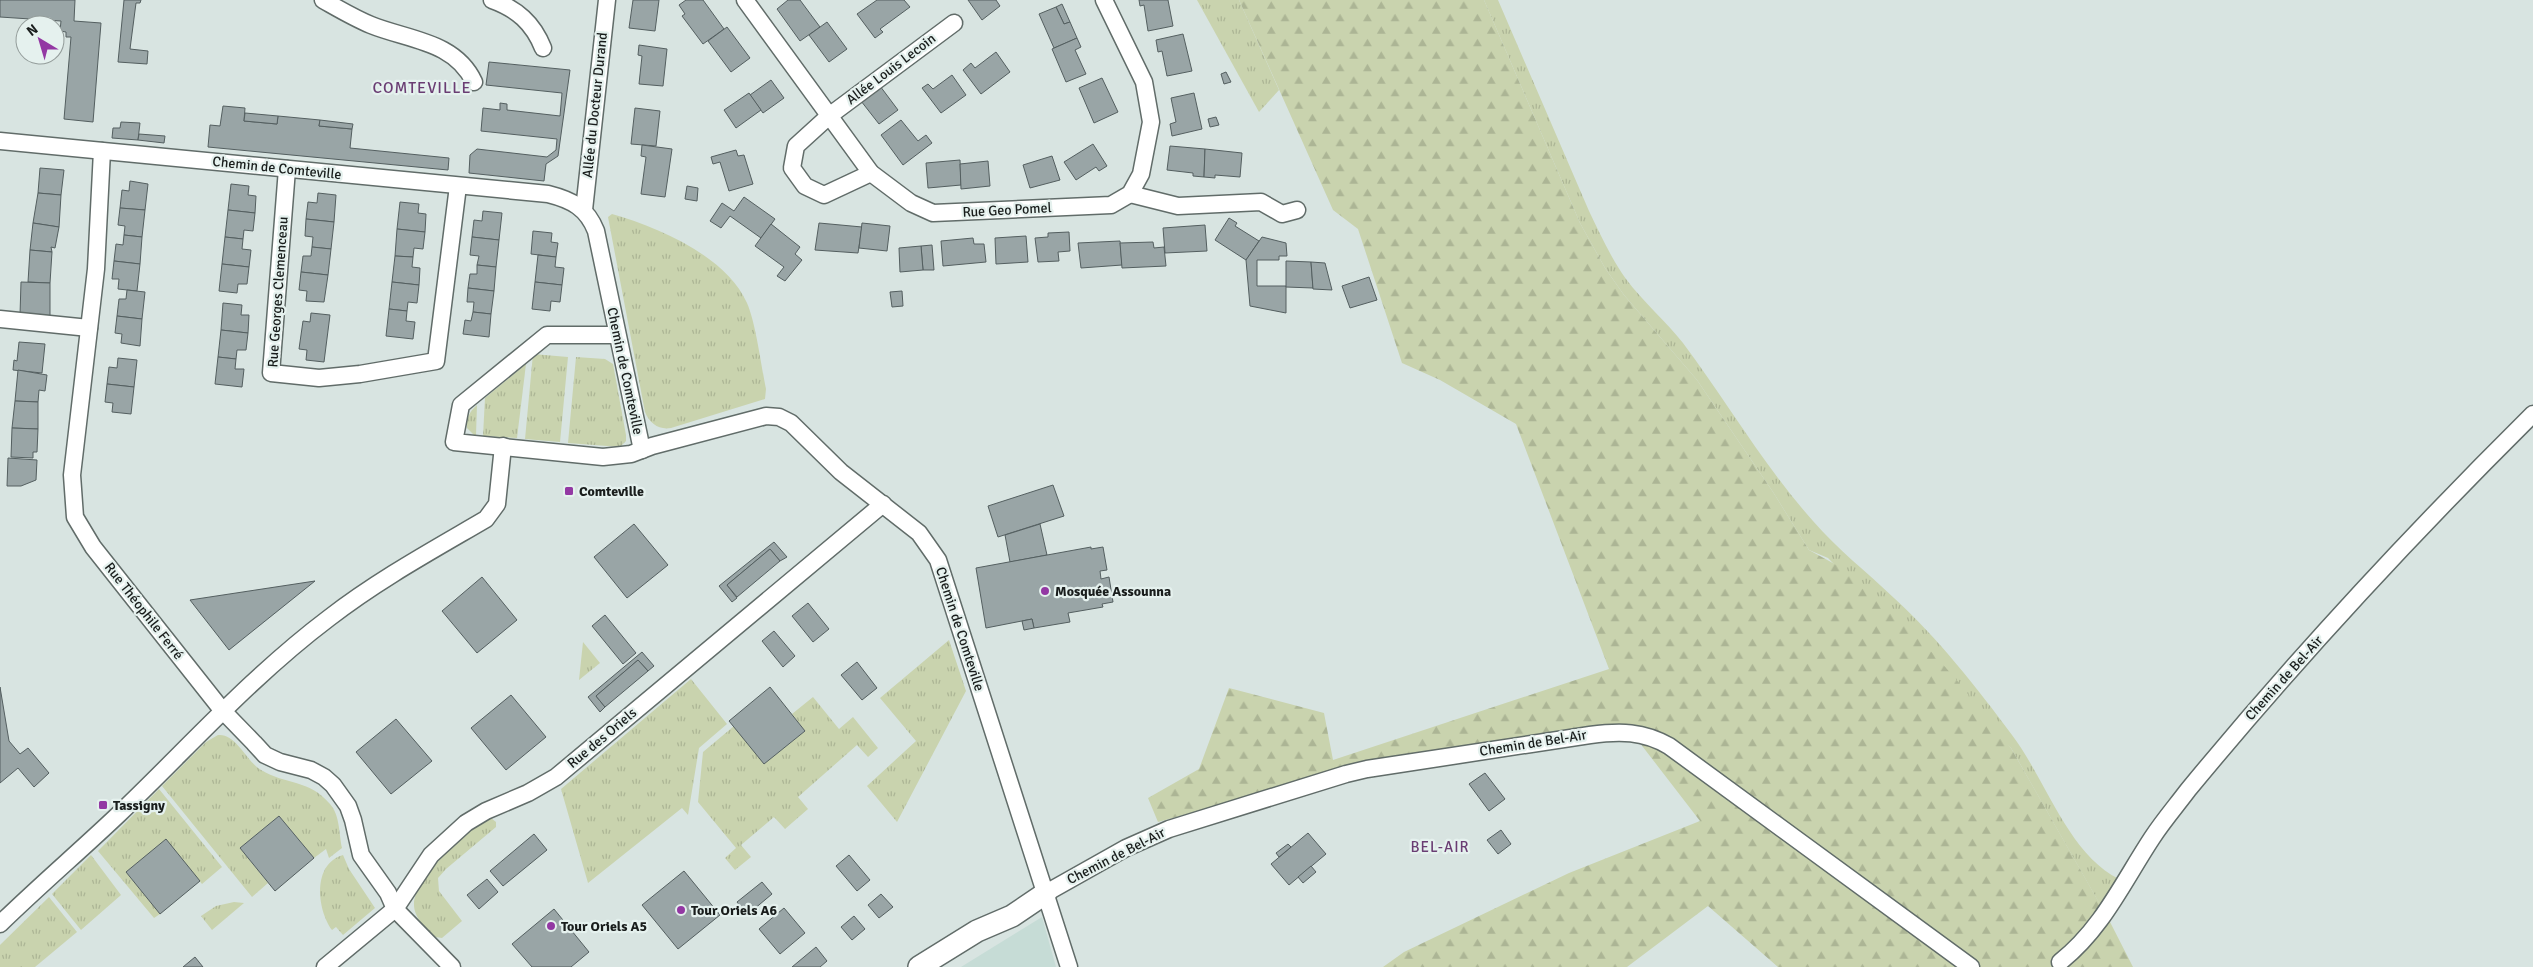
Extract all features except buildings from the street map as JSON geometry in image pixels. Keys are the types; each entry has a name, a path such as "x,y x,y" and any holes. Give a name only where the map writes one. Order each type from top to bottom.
{"street":[{"path":"323,0 370,24 450,53 462,62 474,82"},
{"path":"492,0 508,6 520,14 535,31 543,48"},
{"name":"Allée du Docteur Durand","path":"584,210 607,0"},
{"name":"Rue Geo Pomel","path":"745,0 871,172 911,204 933,214 1111,205 1130,194"},
{"path":"1104,0 1144,82 1151,122 1141,174 1130,194 1178,206 1261,202 1282,214 1297,210"},
{"name":"Allée Louis Lecoin","path":"829,116 954,23"},
{"path":"829,116 796,146 792,168 805,186 824,195 871,172"},
{"name":"Chemin de Comteville","path":"0,141 548,194 564,198 584,210 596,231 616,335 642,450 766,416 779,417 791,424 841,472 919,533 938,560 1069,967"},
{"name":"Rue Théophile Ferré","path":"102,151 96,269 72,475 75,517 93,547 222,710 265,754 280,762 311,770 324,777 333,785 348,806 354,820 361,855 388,893 395,909 452,967"},
{"name":"Rue Georges Clemenceau","path":"287,169 271,373 319,378 360,374 436,361 458,186"},
{"path":"0,318 89,328"},
{"path":"616,335 547,335 461,405 454,442 603,457 631,454 642,450"},
{"name":"Chemin de Bel-Air","path":"2060,962 2096,928 2165,819 2254,711 2397,554 2533,414"},
{"path":"0,924 41,884 119,814 253,680 330,617 486,518 497,504 503,446"},
{"name":"Rue des Oriels","path":"325,967 395,909 431,855 466,823 486,811 528,793 556,777 883,504"},
{"name":"Chemin de Bel-Air","path":"1046,893 1126,848 1169,829 1338,777 1368,769 1580,736 1626,732 1644,735 1669,746 1971,967"},
{"path":"919,967 978,931 1012,916 1046,893"}],"shaded area":[{"path":"1042,917 1056,967 961,967"}],"green space":[{"path":"1197,0 1239,0 1279,90 1259,112"},
{"path":"1239,0 1484,0 1580,223 1605,268 1624,295 1697,380 1773,492 1809,550 1851,573 1910,628 1955,678 2011,748 2109,920 2133,967 1778,967 1708,906 1627,967 1383,967 1404,952 1569,873 1700,821 1626,725 1341,772 1158,822 1148,798 1199,769 1229,688 1324,713 1333,760 1609,669 1516,424 1440,380 1402,363 1358,229 1333,210"},
{"path":"1484,0 1498,0 1589,211 1626,279 1683,343 1795,500 1832,542 1926,629 1971,682 2012,735 2071,834 2085,852 2101,867 2119,879 2102,908 2011,748 1828,558 1809,550 1773,492 1697,380 1624,295 1605,268 1580,223"},
{"path":"612,214 650,227 689,246 724,271 737,286 747,303 753,322 766,389 765,399 671,428 659,427 649,420 645,412 608,217"},
{"path":"533,354 568,357 560,442 525,439"},
{"path":"576,357 605,359 613,364 626,435 626,441 620,447 568,443"},
{"path":"526,364 517,438 483,436 485,398"},
{"path":"477,405 476,435 474,435 467,428 467,422 470,413"},
{"path":"949,640 966,691 897,822 867,786 916,741 880,698"},
{"path":"583,642 600,663 579,680"},
{"path":"691,679 727,724 699,748 688,815 682,808 588,883 561,789"},
{"path":"813,697 839,729 853,717 878,748 868,757 857,745 798,797 808,809 785,829 774,817 741,845 751,857 735,870 725,858 736,848 698,802 703,752 734,726 764,764 805,731 792,714"},
{"path":"218,735 230,738 261,770 270,775 306,786 322,796 336,814 342,848 329,858 326,849 314,858 279,816 240,848 268,883 252,897 162,786 206,742"},
{"path":"159,789 222,867 202,884 166,840 126,872 160,914 154,918 98,851"},
{"path":"491,818 496,822 496,827 438,878 439,891 462,921 442,938 435,937 421,923 415,910 416,893 422,880 442,853 455,841 480,822"},
{"path":"91,855 121,895 81,930 52,894"},
{"path":"343,855 349,869 375,908 343,935 336,927 332,930 327,921 323,911 320,888 326,868 333,860"},
{"path":"49,897 77,932 35,967 0,967 0,945"},
{"path":"234,902 244,903 212,930 201,916 216,906"}],"place":[{"name":"Comteville","path":"569,491"},
{"name":"Mosquée Assounna","path":"1045,591"},
{"name":"Tassigny","path":"103,805"},
{"name":"Tour Oriels A6","path":"681,910"},
{"name":"Tour Oriels A5","path":"551,926"}],"district":[{"name":"COMTEVILLE","path":"422,88"},
{"name":"BEL-AIR","path":"1440,847"}]}
